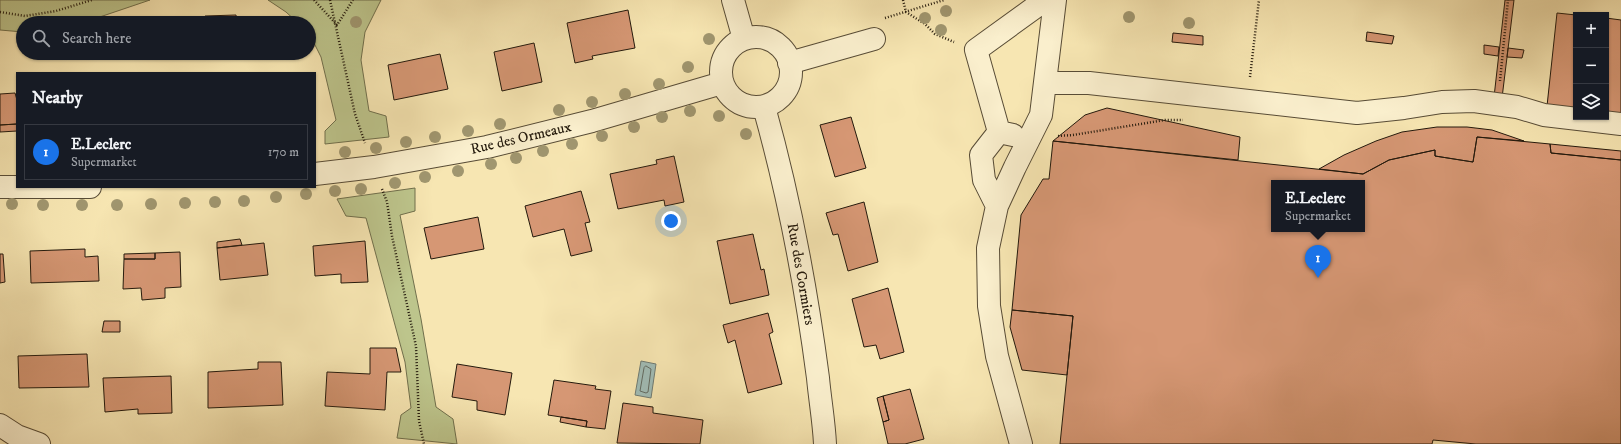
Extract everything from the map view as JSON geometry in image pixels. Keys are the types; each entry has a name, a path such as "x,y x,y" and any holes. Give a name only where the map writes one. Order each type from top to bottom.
{"street":[{"path":"733,0 744,39"},
{"path":"999,132 976,50 1044,0"},
{"path":"1021,444 997,356 989,306 988,248 997,206 1041,115 1055,0"},
{"path":"756,37 767,39 777,44 785,53 790,63 791,75 788,86 783,95 764,107 753,108 734,100 726,92 722,83 720,72 722,61 727,52 735,44 744,39 756,37"},
{"path":"790,63 874,39"},
{"name":"Rue des Ormeaux","path":"316,174 374,167 494,145 592,121 722,83"},
{"path":"1046,83 1089,83 1357,113 1442,102 1474,101 1517,107 1544,115 1621,124"},
{"name":"Rue des Cormiers","path":"764,107 798,246 814,346 825,444"},
{"path":"999,132 1030,138"},
{"path":"997,206 984,180 981,155 999,132"},
{"path":"0,187 16,187"},
{"path":"0,425 17,436 39,444"}],"path":[{"path":"0,12 25,16 56,11 92,0"},
{"path":"314,0 337,25"},
{"path":"330,0 337,25 355,114 387,202 392,236 416,346 419,421 424,444"},
{"path":"337,25 353,0"},
{"path":"903,0 906,12 925,24 935,34 976,50"},
{"path":"874,39 884,18 944,0"},
{"path":"1247,101 1259,0"},
{"path":"1498,104 1508,0"}],"green space":[{"path":"0,0 150,0 103,16 16,16 16,31 0,30"},
{"path":"268,0 381,0 365,32 361,60 369,111 386,116 389,137 325,144 325,131 336,120 321,57 316,47 316,16 290,16"},
{"path":"415,188 415,211 400,215 421,319 436,407 453,419 457,444 397,438 401,415 411,408 405,362 366,218 346,216 337,199"}],"water":[{"path":"641,361 656,364 651,398 635,395"}],"building":[{"path":"1505,0 1514,0 1502,98 1494,97"},
{"path":"628,10 635,48 592,56 593,59 575,63 567,23"},
{"path":"1557,13 1573,15 1573,109 1547,106"},
{"path":"236,15 236,16 205,16"},
{"path":"1609,18 1621,20 1621,113 1609,112"},
{"path":"1367,32 1394,36 1392,44 1366,41"},
{"path":"1173,33 1203,36 1203,45 1172,42"},
{"path":"534,43 542,82 502,91 494,52"},
{"path":"1484,45 1499,47 1498,56 1484,54"},
{"path":"1508,48 1524,50 1522,58 1507,57"},
{"path":"440,54 448,89 394,100 388,65"},
{"path":"15,93 16,124 0,125 0,94"},
{"path":"1107,108 1240,137 1238,160 1053,141 1085,115"},
{"path":"851,117 866,168 835,177 820,125"},
{"path":"16,124 16,131 0,132 0,125"},
{"path":"1437,127 1467,127 1492,130 1524,141 1477,137 1473,162 1435,156 1435,150 1389,160 1363,174 1319,169 1344,155 1376,141 1402,132"},
{"path":"1477,137 1550,144 1551,153 1621,160 1621,444 1476,444 1433,440 1432,444 1060,444 1073,316 1012,310 1021,215 1043,179 1049,179 1053,141 1363,174 1389,160 1435,150 1435,156 1473,162"},
{"path":"1550,144 1621,151 1621,160 1551,153"},
{"path":"674,156 684,202 665,206 664,200 618,209 610,174 657,164 656,160"},
{"path":"581,191 590,222 585,223 592,251 571,256 564,229 533,237 525,206"},
{"path":"864,202 878,262 848,271 838,234 833,235 826,213"},
{"path":"478,217 484,249 431,259 424,228"},
{"path":"753,234 761,270 764,269 769,295 730,304 717,241"},
{"path":"240,239 242,245 217,248 217,242"},
{"path":"365,241 368,282 341,283 341,274 315,276 313,246"},
{"path":"264,243 268,275 220,280 217,248"},
{"path":"85,249 85,257 98,256 99,281 31,283 30,251"},
{"path":"180,252 181,287 165,288 165,298 142,300 141,288 123,289 124,259 155,259 155,253"},
{"path":"155,253 155,259 124,259 124,254"},
{"path":"0,254 3,254 5,282 0,283"},
{"path":"888,288 904,352 880,359 876,345 864,347 852,299"},
{"path":"1012,310 1073,316 1067,375 1022,370 1010,327"},
{"path":"768,313 773,332 769,334 782,384 748,393 735,340 728,343 723,325"},
{"path":"104,321 120,321 120,332 102,332"},
{"path":"370,348 396,348 401,372 387,372 385,410 325,406 327,372 370,374"},
{"path":"87,354 89,387 19,388 18,356"},
{"path":"258,362 281,362 283,405 208,408 208,372 258,369"},
{"path":"457,364 512,373 505,415 477,410 477,401 452,397"},
{"path":"171,376 172,413 138,414 138,409 105,412 103,378"},
{"path":"554,380 596,386 595,389 611,391 605,429 586,427 587,421 548,415"},
{"path":"910,389 924,439 905,444 888,444 883,422 889,420 883,396"},
{"path":"883,396 889,420 883,422 877,398"},
{"path":"623,403 653,407 653,413 703,420 700,444 617,443"},
{"path":"561,417 587,421 586,427 560,422"}],"place":[{"name":"E.Leclerc","path":"1318,278"}]}
